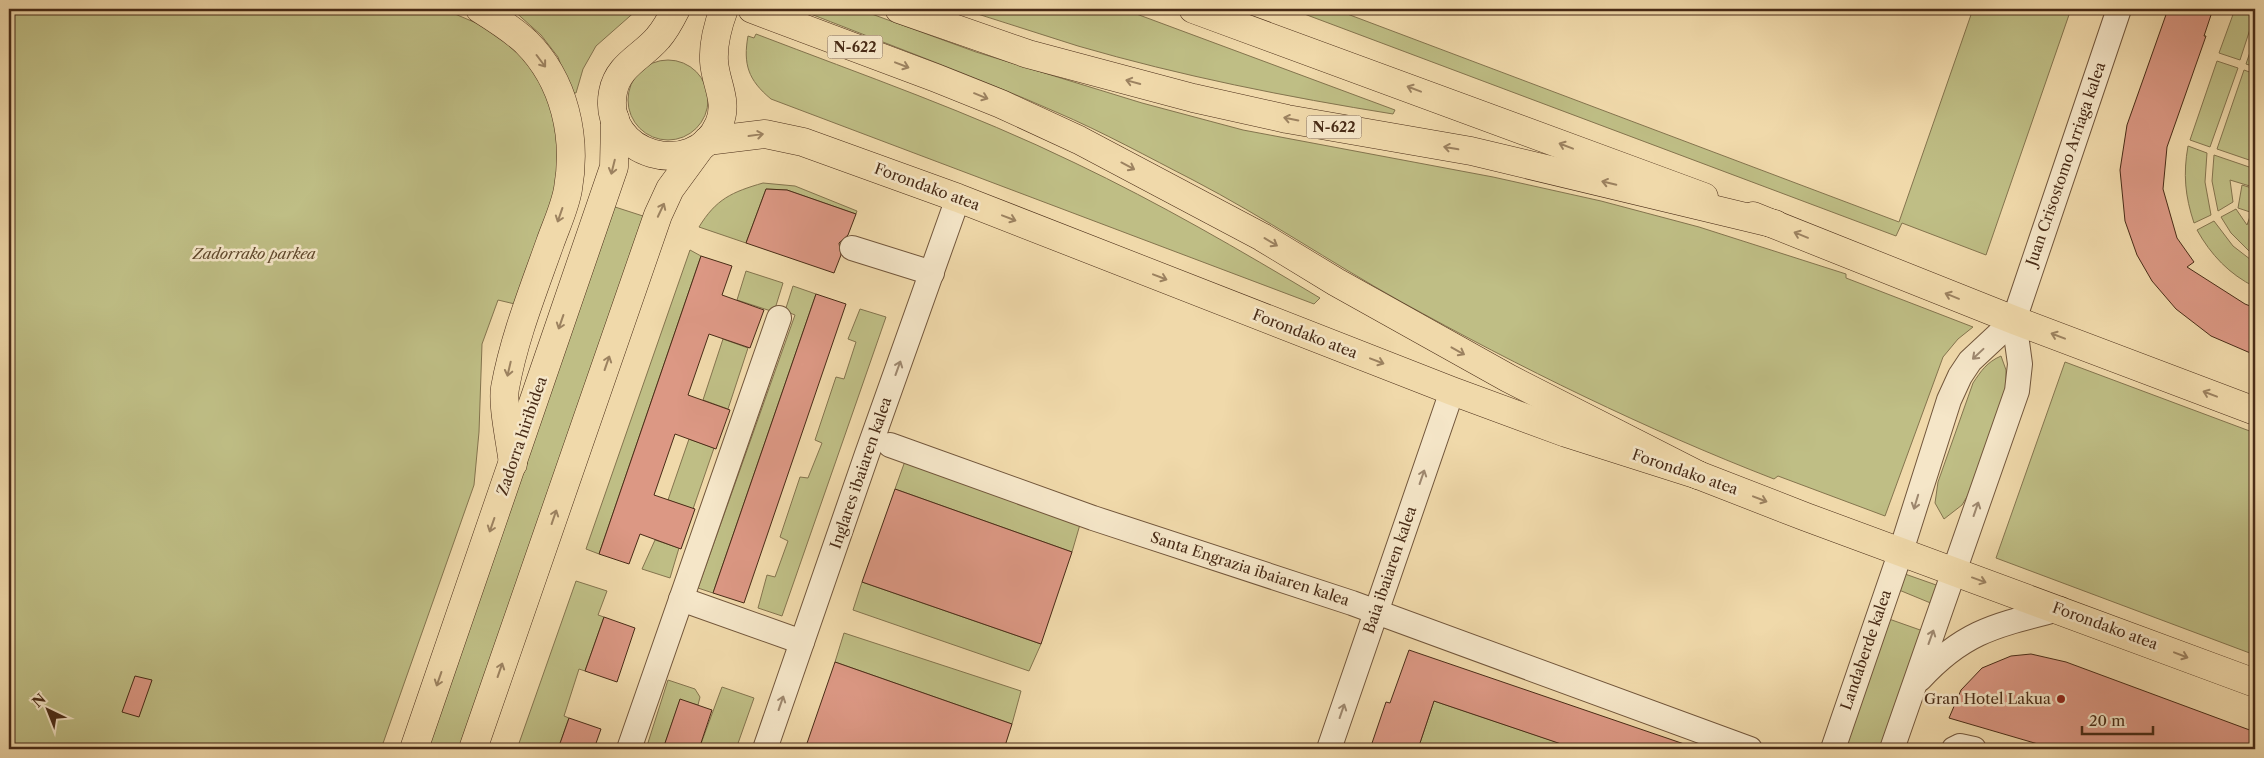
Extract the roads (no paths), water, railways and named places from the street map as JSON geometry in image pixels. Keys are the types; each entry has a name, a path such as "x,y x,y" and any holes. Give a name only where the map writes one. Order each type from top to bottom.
{"main road":[{"path":"480,9 526,43 544,64 555,83 566,110 571,134 572,159 568,192 516,339 504,391 513,464"},
{"name":"Zadorra hiribidea","path":"414,749 614,167 615,119 613,97 620,75 630,62 657,39 676,9"},
{"path":"473,749 658,216 670,189 719,124 723,105 714,62 714,44 724,9"},
{"name":"N-622","path":"899,9 1028,54 1193,98 1287,119 1471,151 1776,224"},
{"path":"1193,9 1776,224 2014,320 2255,411"},
{"name":"N-622","path":"764,13 1001,104 1079,140 1262,237 1336,282 1508,378 1698,475"},
{"name":"Forondako atea","path":"615,119 625,137 637,148 651,154 679,155 703,145 765,134 789,138 958,198 1452,391 1566,433 1698,475 2255,683"}],"street":[{"name":"Juan Crisostomo Arriaga kalea","path":"2014,320 2119,9"},
{"name":"Inglares ibaiaren kalea","path":"765,749 958,198"},
{"path":"852,248 932,273"},
{"path":"629,749 779,318"},
{"path":"1901,551 1949,400 1960,376 1970,361 2014,320"},
{"path":"1892,749 2018,386 2020,364 2014,320"},
{"name":"Baia ibaiaren kalea","path":"1329,749 1452,391"},
{"name":"Santa Engrazia ibaiaren kalea","path":"890,446 1094,518 1376,612 1750,749"},
{"name":"Landaberde kalea","path":"1833,749 1901,551"},
{"path":"680,599 802,642"},
{"path":"1914,686 1939,659 1972,636 1989,628 2060,609"},
{"path":"1954,749 1960,746 1974,749"}],"place":[{"name":"Gran Hotel Lakua","path":"2061,699"}],"park label":[{"name":"Zadorrako parkea","path":"254,254"}]}
